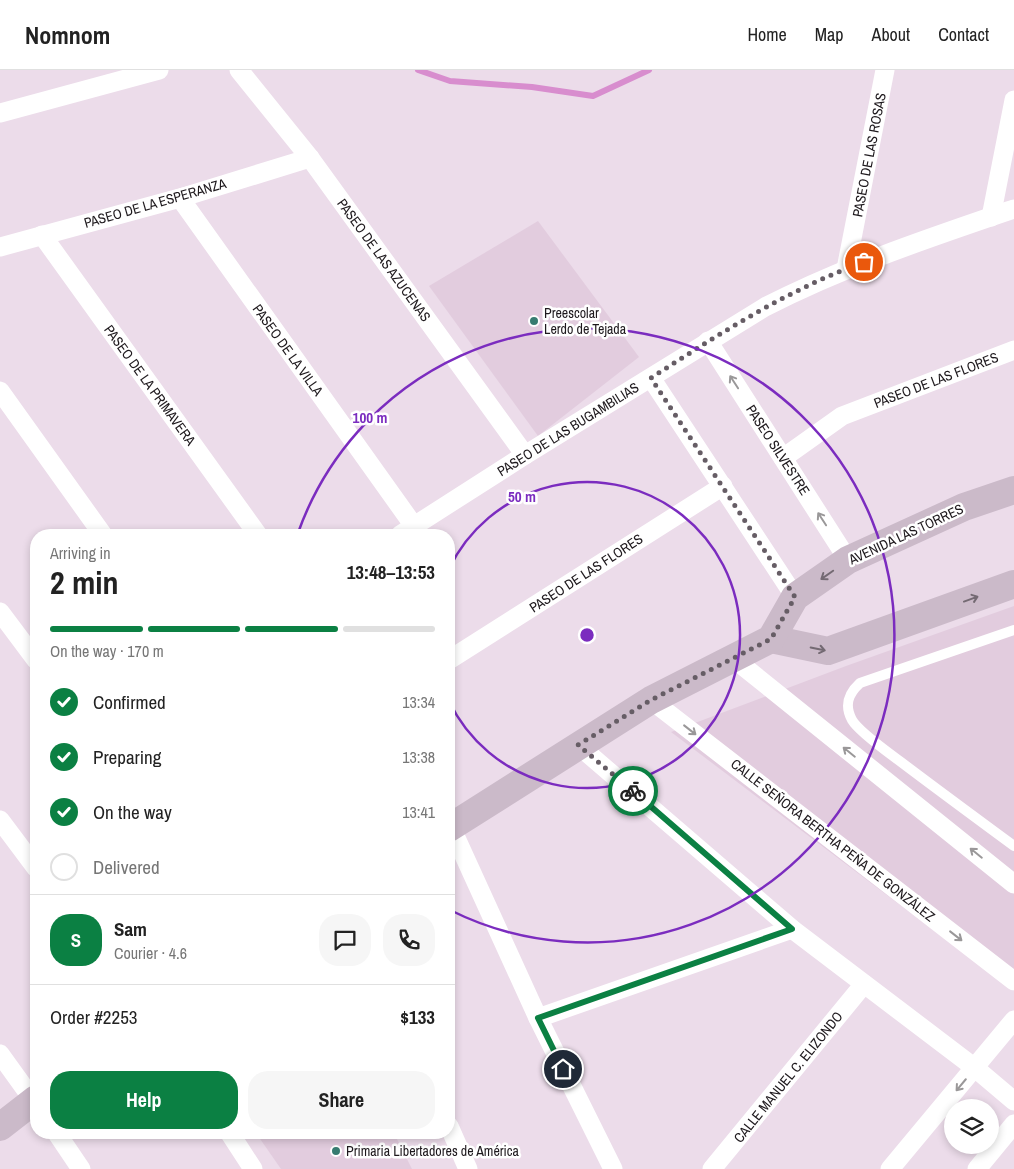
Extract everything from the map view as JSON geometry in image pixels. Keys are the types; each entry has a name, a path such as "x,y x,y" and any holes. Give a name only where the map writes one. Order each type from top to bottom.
{"street":[{"path":"0,113 159,70"},
{"name":"PASEO DE LAS AZUCENAS","path":"239,70 310,158 525,455"},
{"name":"PASEO DE LAS ROSAS","path":"846,269 885,70"},
{"path":"991,217 1014,100"},
{"name":"PASEO DE LA ESPERANZA","path":"0,247 180,198 310,158"},
{"name":"PASEO DE LA VILLA","path":"180,198 406,529"},
{"name":"PASEO DE LAS BUGAMBILIAS","path":"410,529 525,455 765,307 846,269 1014,209"},
{"name":"PASEO DE LA PRIMAVERA","path":"42,235 254,529"},
{"name":"PASEO SILVESTRE","path":"708,341 848,560"},
{"name":"PASEO DE LAS FLORES","path":"783,458 842,416 1014,350"},
{"path":"651,378 795,597"},
{"path":"0,391 99,529"},
{"name":"PASEO DE LAS FLORES","path":"455,656 723,486"},
{"name":"AVENIDA LAS TORRES","path":"771,639 795,597 848,560 964,507 1014,490"},
{"path":"455,825 651,700 771,639 828,651 1014,584"},
{"path":"0,612 30,652"},
{"path":"733,658 1014,884"},
{"name":"CALLE SEÑORA BERTHA PEÑA DE GONZÁLEZ","path":"651,700 1014,981"},
{"path":"578,745 792,929 975,1068 1014,1100"},
{"path":"0,820 30,860"},
{"path":"455,839 538,1018 613,1169"},
{"path":"538,1018 792,929"},
{"name":"CALLE MANUEL C. ELIZONDO","path":"712,1169 864,984"},
{"path":"890,1169 1014,1020"},
{"path":"0,1054 30,1094"},
{"path":"0,1127 30,1105"},
{"path":"977,1169 1014,1124"},
{"path":"61,1139 81,1169"},
{"path":"234,1139 254,1169"},
{"path":"455,1139 468,1169"}],"lane":[{"path":"1014,630 860,683 852,690 847,706 852,721 875,743 1014,846"}],"shaded area":[{"name":"Preescolar Lerdo de Tejada","path":"538,221 639,357 538,436 429,286"},
{"path":"1014,606 1014,991 671,732 846,666"},
{"name":"Primaria Libertadores de América","path":"260,1139 397,1139 412,1169 281,1169"}],"waterway":[{"path":"418,70 450,81 532,87 593,96 649,70"}],"way so far":[{"path":"633,791 578,745 651,700 771,639 795,597 651,378 765,307 807,286 864,262"}],"place":[{"name":"Preescolar Lerdo de Tejada","path":"534,321"},
{"name":"Primaria Libertadores de América","path":"336,1151"}],"route":[{"path":"563,1069 538,1018 792,929 633,791"}]}
